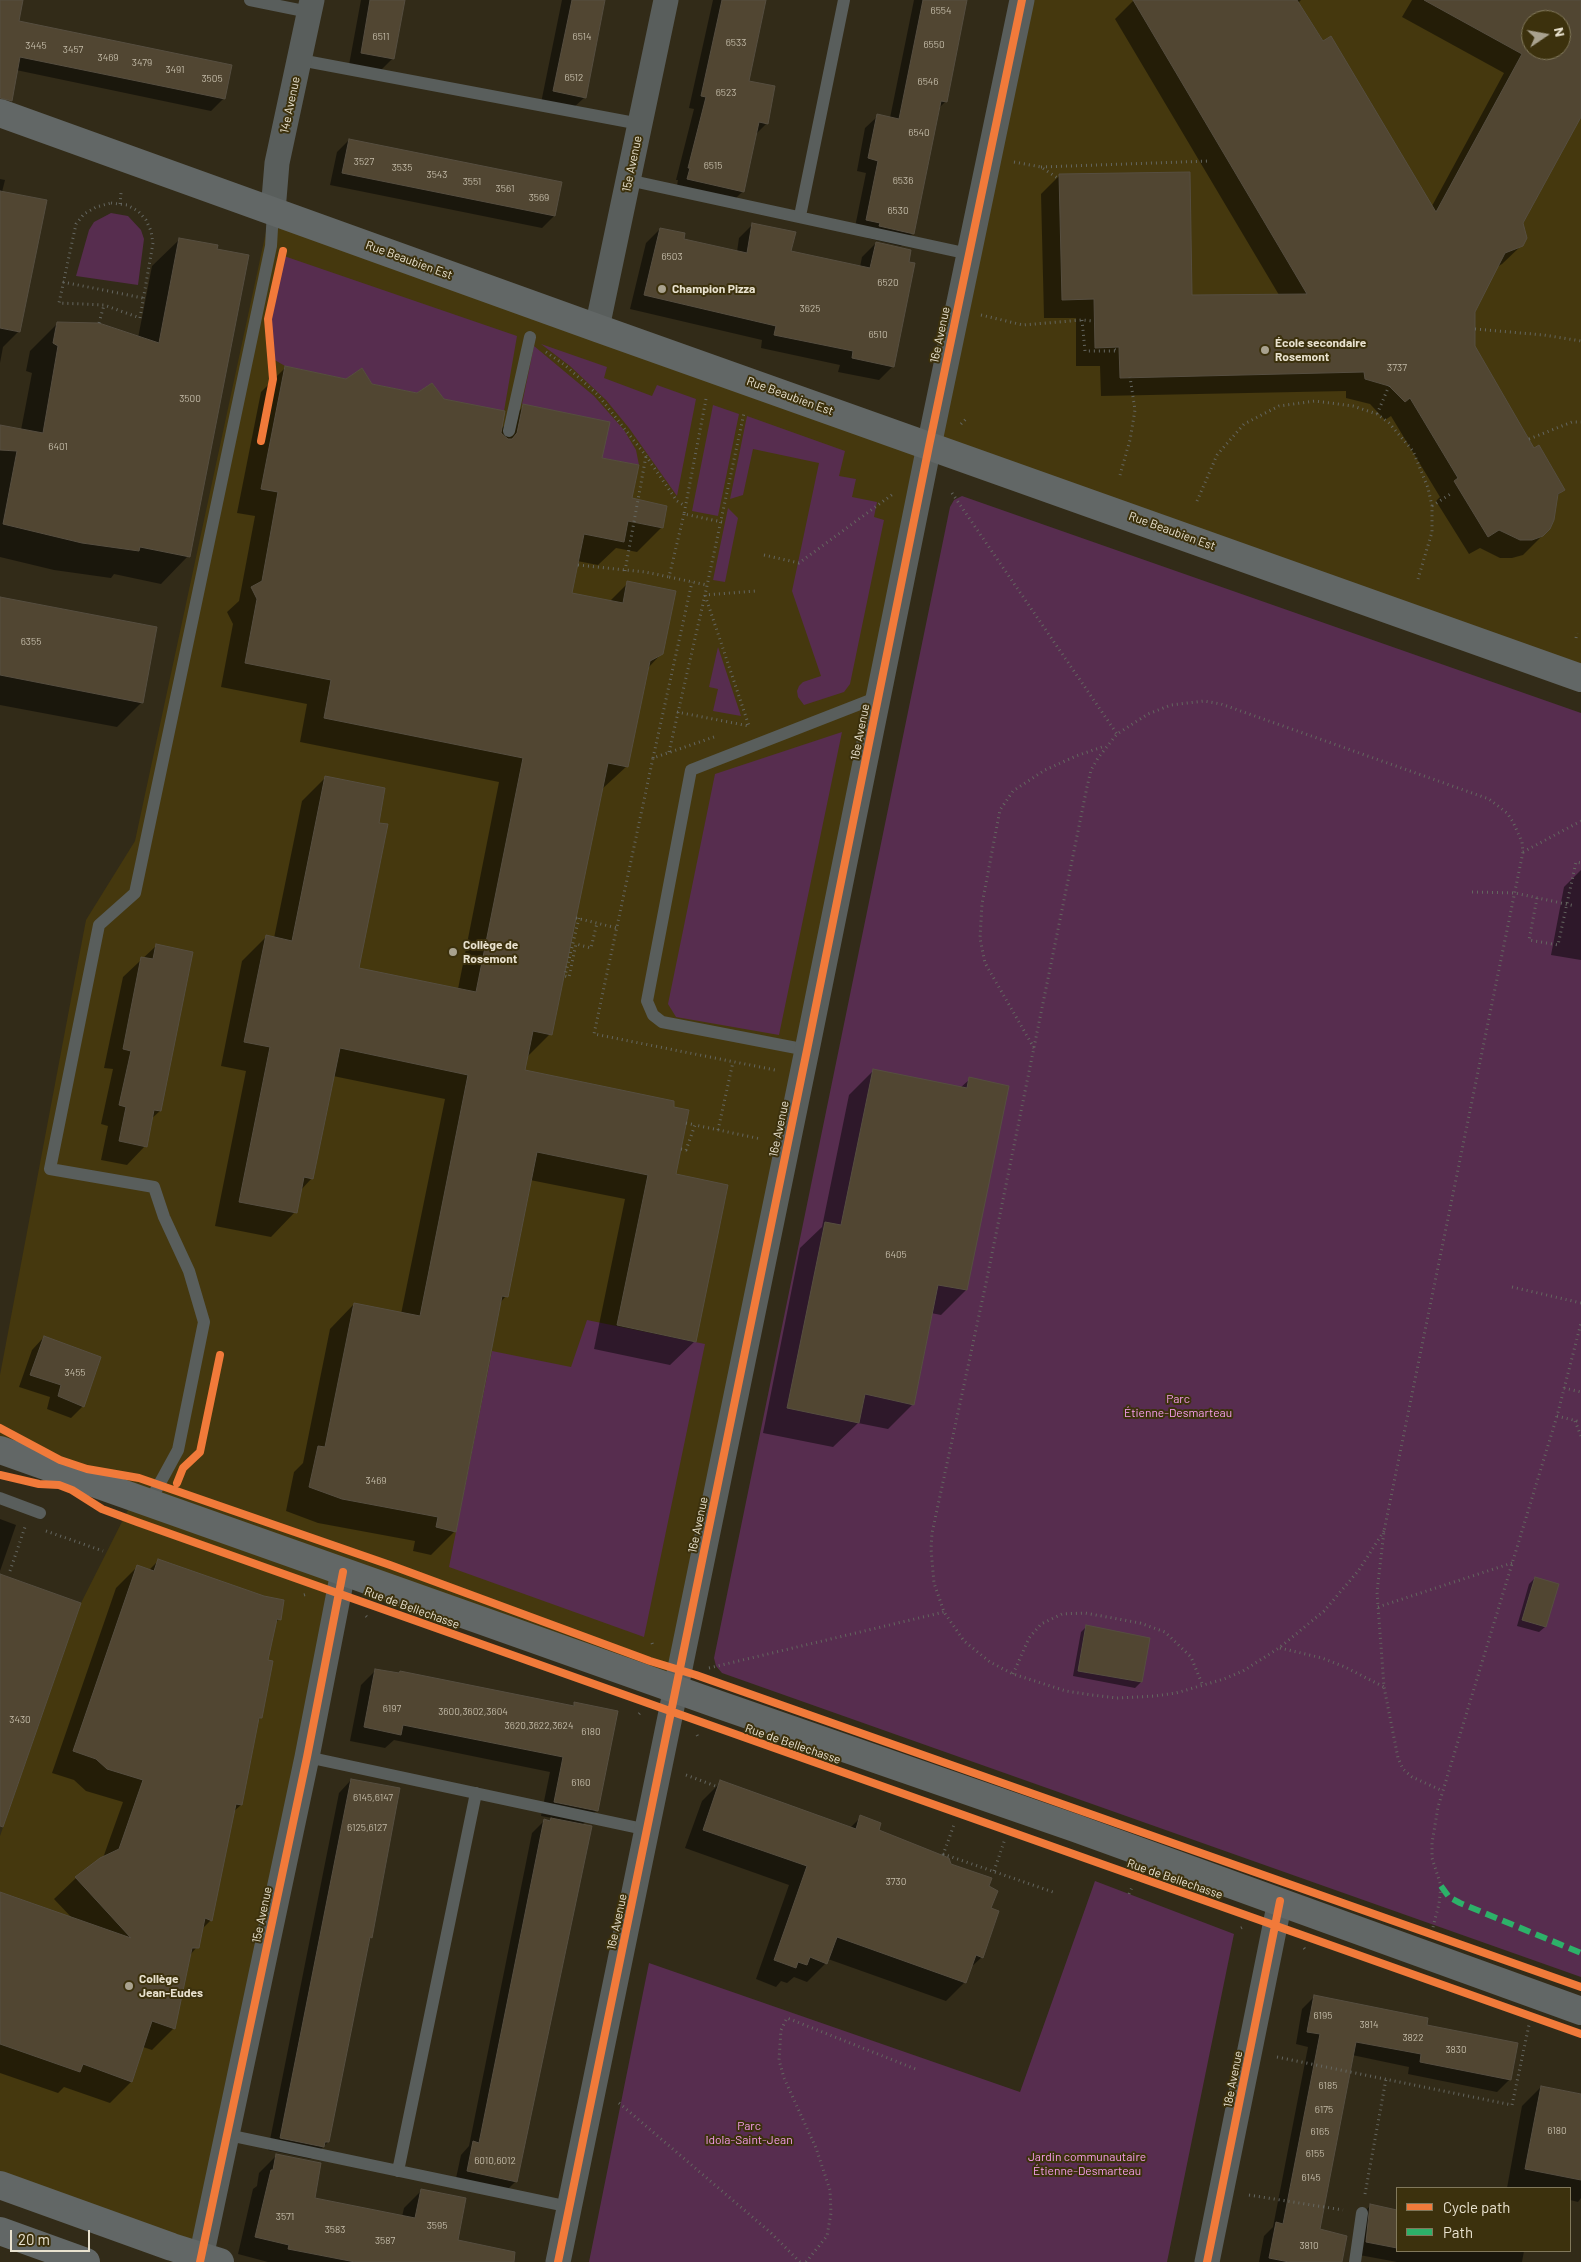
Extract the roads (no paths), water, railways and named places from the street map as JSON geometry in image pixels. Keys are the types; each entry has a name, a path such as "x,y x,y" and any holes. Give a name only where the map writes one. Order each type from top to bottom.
{"street":[{"name":"15e Avenue","path":"597,328 666,0"},
{"name":"16e Avenue","path":"558,2262 807,1050 928,446 1022,0"},
{"name":"14e Avenue","path":"273,211 278,163 311,6"},
{"name":"Rue Beaubien Est","path":"0,113 597,328 1581,678"},
{"name":"Rue de Bellechasse","path":"0,1450 1280,1901 1581,2012"},
{"name":"15e Avenue","path":"207,2260 228,2135 307,1757 343,1572"},
{"name":"18e Avenue","path":"1207,2262 1280,1901"},
{"path":"0,2185 207,2260"},
{"path":"0,2232 86,2262"}],"lane":[{"path":"250,0 311,6"},
{"path":"800,216 844,0"},
{"path":"300,60 640,124"},
{"path":"628,180 969,254"},
{"path":"149,1503 178,1450 204,1322 189,1272 164,1217 154,1188 50,1169 98,925 136,893 271,246 273,211"},
{"path":"509,431 530,337"},
{"path":"807,1050 662,1022 653,1015 646,1001 691,770 878,697"},
{"path":"0,1498 40,1513"},
{"path":"307,1757 648,1830"},
{"path":"398,2171 476,1793"},
{"path":"228,2135 570,2207"},
{"path":"1355,2262 1362,2213"}],"place":[{"name":"Champion Pizza","path":"662,289"},
{"name":"École secondaire Rosemont","path":"1265,350"},
{"name":"Collège de Rosemont","path":"453,952"},
{"name":"Collège Jean-Eudes","path":"129,1986"}],"park label":[{"name":"Parc Étienne-Desmarteau","path":"1178,1406"},
{"name":"Parc Idola-Saint-Jean","path":"749,2133"},
{"name":"Jardin communautaire Étienne-Desmarteau","path":"1087,2164"}]}
